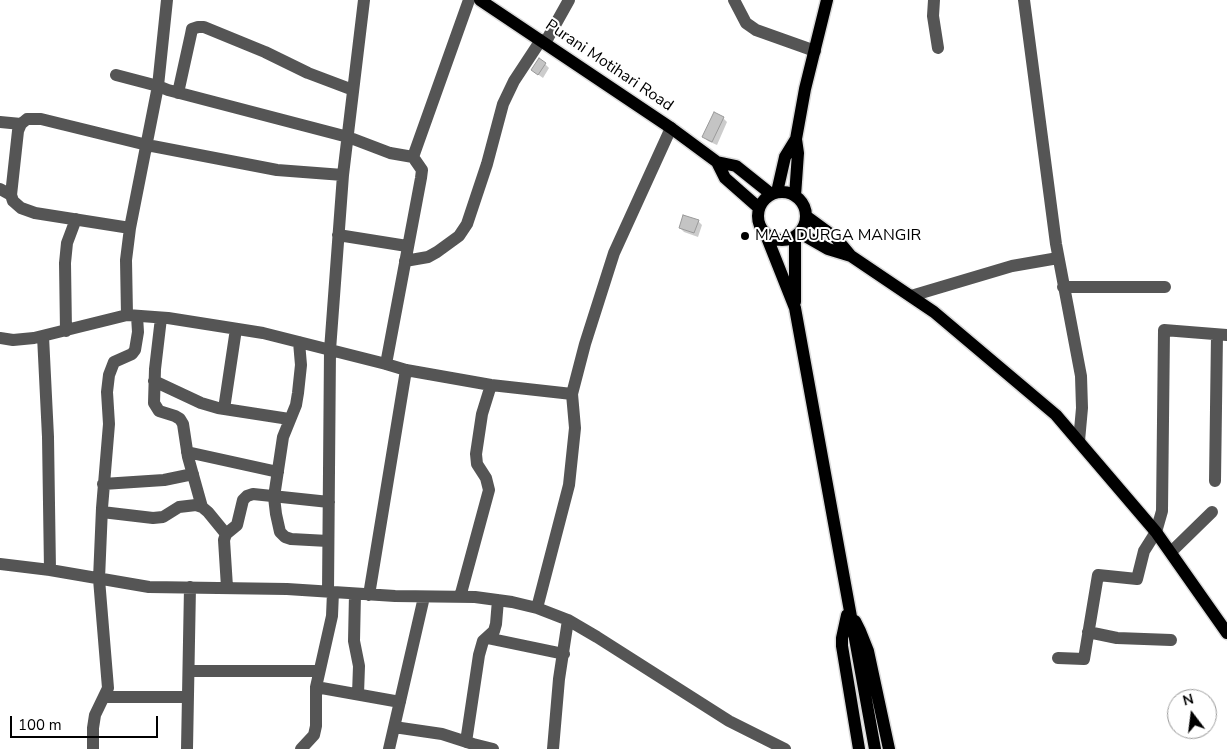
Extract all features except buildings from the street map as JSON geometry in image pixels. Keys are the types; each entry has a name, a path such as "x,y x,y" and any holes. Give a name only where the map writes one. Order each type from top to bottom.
{"main road":[{"name":"Purani Motihari Road","path":"480,0 671,128 717,162 736,166 774,193"},
{"path":"795,196 798,153 796,139 805,90 827,0"},
{"path":"774,193 785,156 796,139"},
{"name":"Purani Motihari Road","path":"717,162 725,178 759,208"},
{"path":"766,235 784,241 797,235 803,228 806,216 803,204 795,196 789,193 774,193 766,198 759,208 758,220 759,226 766,235 795,308 875,749"},
{"path":"806,216 836,238 851,256 934,312 1026,388 1056,416 1156,532 1227,633"},
{"path":"797,235 828,249 851,256"},
{"path":"795,308 797,235"},
{"path":"849,610 842,638 842,646 859,749"},
{"path":"849,610 868,651 889,749"}],"street":[{"path":"92,749 95,715 105,696 108,680 99,579 109,424 109,375 114,362 132,354 135,350 138,332 132,316 126,260 130,228 158,86 167,0"},
{"path":"300,749 314,735 318,671 332,616 328,541 330,350 343,175 364,0"},
{"path":"413,157 469,0"},
{"path":"404,261 428,257 459,236 467,224 485,171 503,104 514,81 570,0"},
{"path":"734,0 746,23 756,30 815,51"},
{"path":"934,0 934,27 938,48"},
{"path":"1024,0 1058,258 1081,376 1082,408 1078,441"},
{"path":"178,93 190,34 192,28 198,27 204,27 265,52 308,73 354,90"},
{"path":"116,75 348,137 390,152 413,157 422,170 386,364"},
{"path":"130,228 35,213 21,208 5,192 20,124 27,119 40,120 147,145 277,170 343,175"},
{"path":"0,122 20,124"},
{"path":"537,608 570,478 575,428 572,394 585,344 609,265 671,128"},
{"path":"66,331 66,253 67,244 76,219"},
{"path":"338,235 407,246"},
{"path":"911,296 1012,266 1058,258"},
{"path":"1063,287 1165,287"},
{"path":"0,338 24,339 43,336 132,316 161,318 263,333 406,370 491,385 572,394"},
{"path":"161,318 153,396 156,408 180,419 202,507 226,534"},
{"path":"224,409 236,329"},
{"path":"1058,658 1084,658 1098,575 1136,579 1144,551 1156,532 1162,511 1162,332 1166,329 1222,335 1215,481"},
{"path":"43,336 48,437 50,570"},
{"path":"300,342 301,365 296,405 282,437 274,497 280,532 285,537 328,541"},
{"path":"369,595 406,370"},
{"path":"154,381 201,403 224,409 289,419"},
{"path":"460,597 489,490 486,478 477,464 476,454 482,414 491,385"},
{"path":"187,452 278,472"},
{"path":"104,484 164,480 193,474"},
{"path":"227,588 224,540 226,534 237,525 243,500 247,496 253,494 329,502"},
{"path":"102,512 153,518 163,517 186,505 202,507"},
{"path":"1171,552 1212,512"},
{"path":"0,564 148,586 460,597 498,600 537,608 568,620 597,636 729,721 785,749"},
{"path":"187,749 190,587"},
{"path":"355,594 354,641 359,666 358,694"},
{"path":"389,749 424,597"},
{"path":"466,742 479,656 483,641 494,631 498,600"},
{"path":"553,749 568,620"},
{"path":"1088,632 1117,638 1171,640"},
{"path":"487,638 564,654"},
{"path":"188,671 318,671"},
{"path":"316,687 400,702"},
{"path":"105,696 188,697"},
{"path":"394,727 442,734 493,749"}],"place":[{"name":"MAA DURGA MANGIR","path":"745,236"}]}
